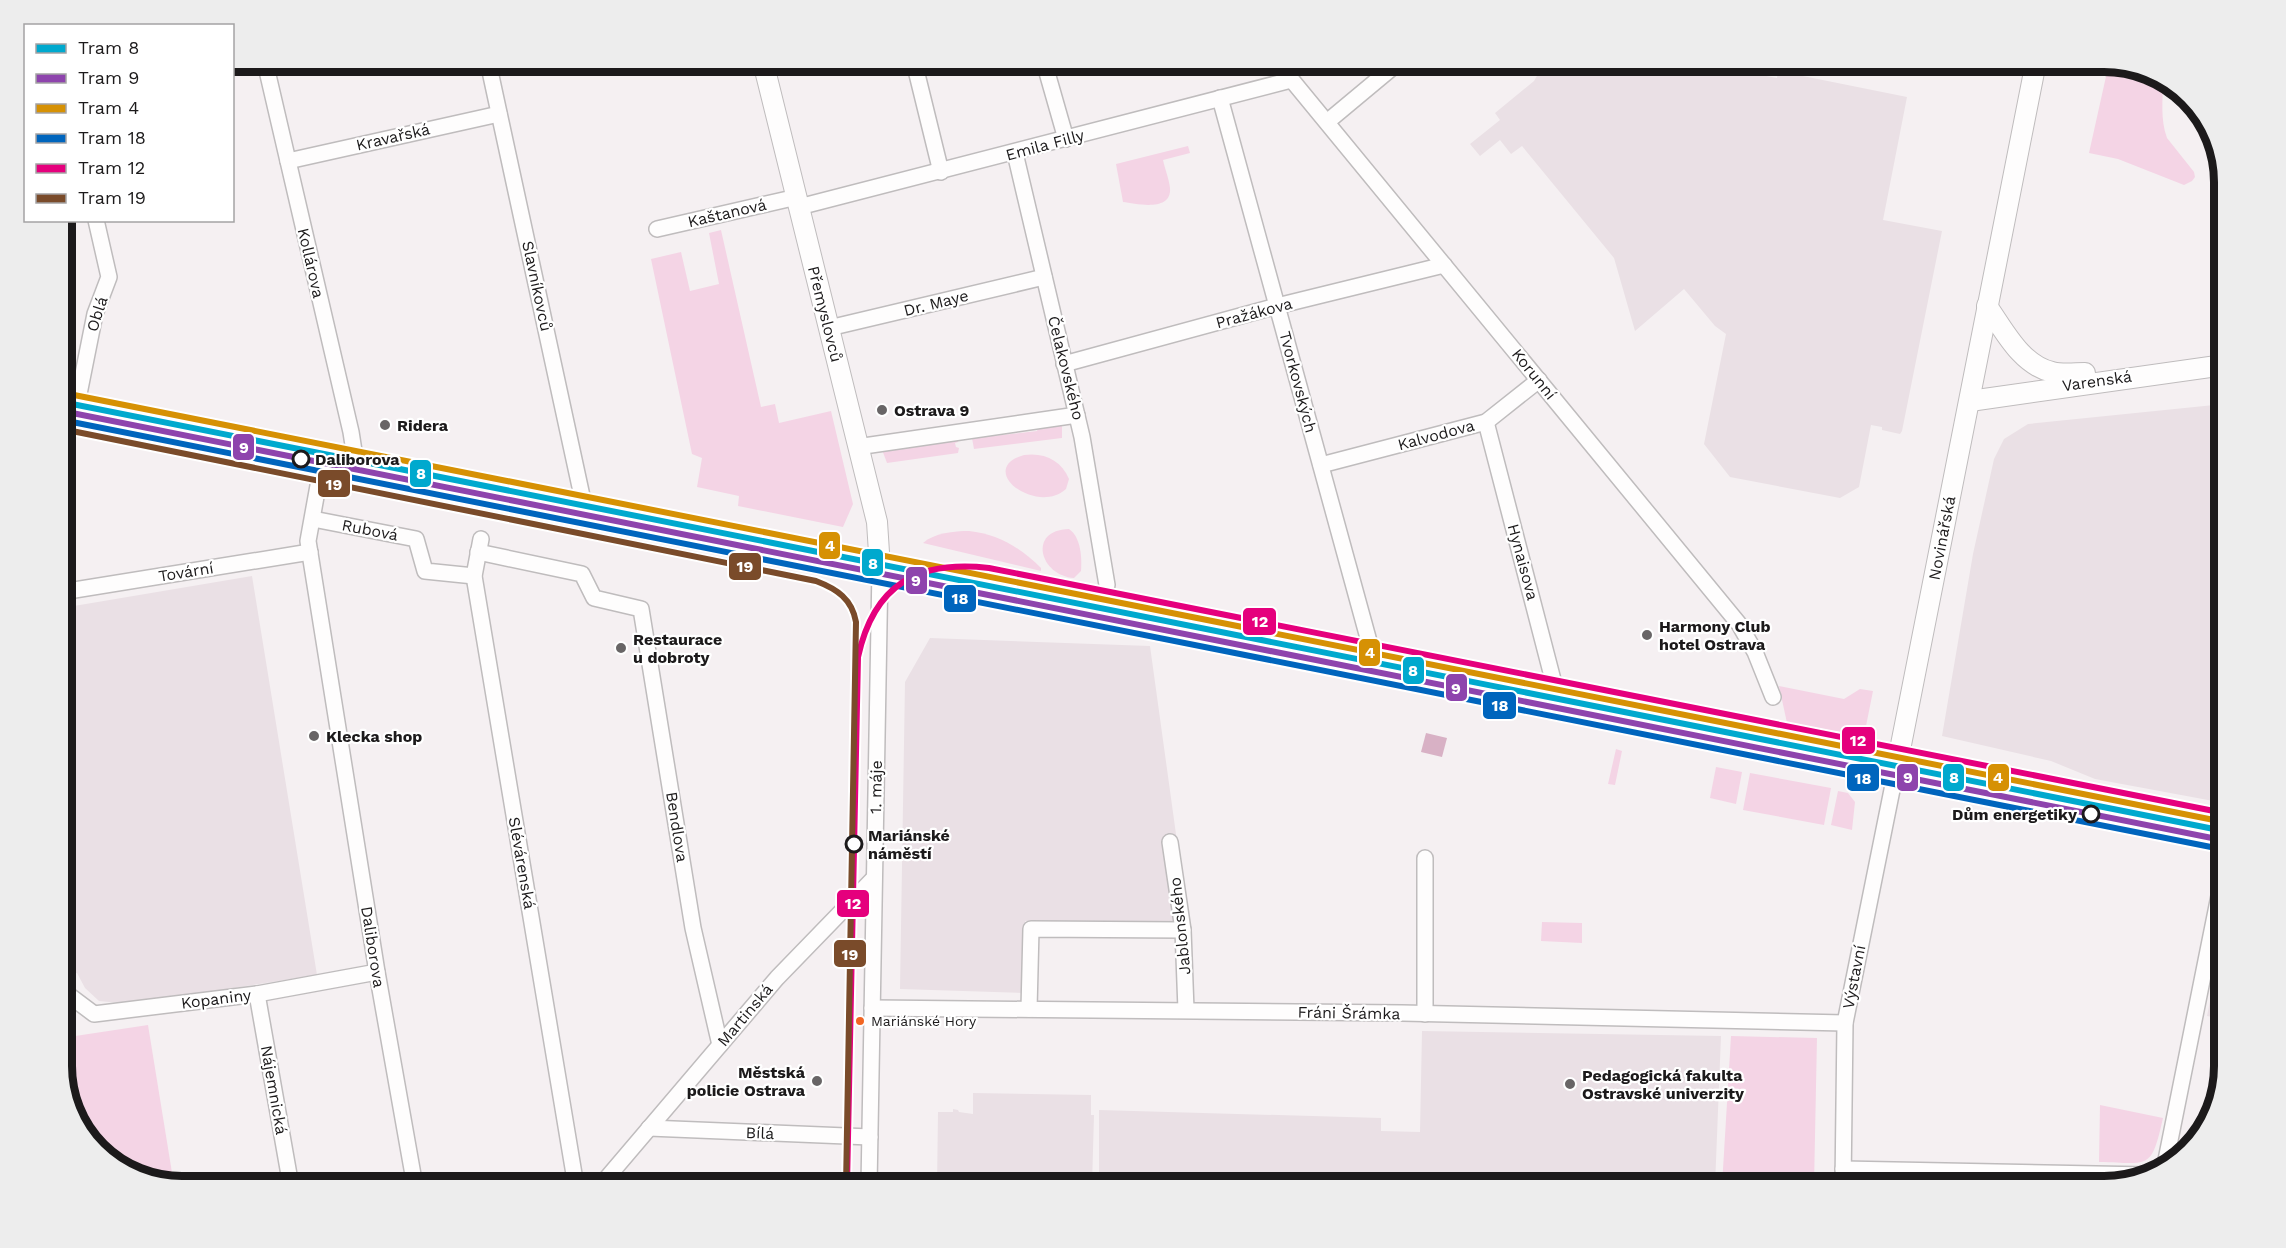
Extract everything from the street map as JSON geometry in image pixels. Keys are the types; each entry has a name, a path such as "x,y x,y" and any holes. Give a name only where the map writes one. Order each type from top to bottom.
{"main road":[{"path":"72,408 2214,833"}],"street":[{"name":"Kollárova","path":"267,72 356,464"},
{"name":"Slavníkovců","path":"490,72 585,510"},
{"name":"Přemyslovců","path":"766,72 877,522 880,568"},
{"path":"916,72 941,172"},
{"path":"1047,72 1066,139"},
{"name":"Korunní","path":"1285,72 1739,624 1755,652 1773,697"},
{"path":"1327,122 1387,72"},
{"name":"Novinářská","path":"1896,770 2034,72"},
{"name":"Emila Filly","path":"798,202 941,172 1291,80"},
{"name":"Tvorkovských","path":"1220,98 1376,667"},
{"name":"Kravařská","path":"288,161 499,114"},
{"name":"Čelakovského","path":"1015,153 1077,415 1107,585"},
{"name":"Kaštanová","path":"657,230 798,202"},
{"name":"Oblá","path":"72,396 95,314 109,277 96,222"},
{"name":"Pražákova","path":"1064,364 1277,306 1444,265"},
{"name":"Dr. Maye","path":"829,328 1044,277"},
{"path":"1988,306 2013,343 2029,361 2052,372 2151,374"},
{"name":"Varenská","path":"1970,401 2214,365"},
{"name":"Kalvodova","path":"1320,465 1486,422 1539,380"},
{"path":"857,447 1077,415"},
{"name":"Hynaisova","path":"1486,422 1559,703"},
{"name":"Daliborova","path":"323,458 308,541 377,972 413,1176"},
{"name":"Rubová","path":"312,519 416,538 425,571 474,576"},
{"name":"Slévárenská","path":"574,1176 474,576 480,546 582,574 594,598 641,609"},
{"name":"Tovární","path":"72,590 310,552"},
{"name":"1. máje","path":"869,1176 880,568"},
{"name":"Bendlova","path":"641,609 693,928 720,1045"},
{"name":"Výstavní","path":"1843,1176 1845,1023 1896,770"},
{"name":"Jablonského","path":"1170,842 1183,930 1186,1010"},
{"path":"1425,858 1425,1014"},
{"name":"Martinská","path":"608,1176 777,978 874,878"},
{"path":"2167,1156 2214,921"},
{"path":"1029,1009 1031,929 1183,930"},
{"name":"Kopaniny","path":"72,998 94,1014 256,994 377,972"},
{"name":"Nájemnická","path":"256,994 289,1176"},
{"name":"Fráni Šrámka","path":"872,1008 1186,1010 1845,1023"},
{"name":"Bílá","path":"649,1128 870,1137"},
{"path":"1843,1169 2120,1174"}],"shaded area":[{"path":"1539,72 1746,72 1777,78 1778,72 1783,72 1907,97 1883,220 1942,231 1902,431 1900,434 1871,425 1859,487 1840,498 1730,477 1704,444 1726,334 1715,326 1684,289 1635,331 1614,258 1522,146 1511,154 1500,140 1480,156 1470,144 1500,120 1495,113 1534,81"},
{"path":"2107,72 2125,74 2152,83 2163,90 2163,124 2167,138 2194,172 2195,177 2184,185 2118,159 2089,153"},
{"path":"1188,146 1190,153 1163,160 1170,188 1169,196 1165,201 1152,205 1123,202 1116,164"},
{"path":"721,230 761,407 775,404 779,423 831,411 853,504 843,527 738,506 739,496 697,487 702,458 692,454 651,259 681,252 690,291 719,284 709,233"},
{"path":"2214,405 2214,801 2095,779 2051,761 1942,736 1973,554 1994,459 2004,439 2028,424"},
{"path":"1062,423 1062,438 974,449 972,438 989,433 993,436 1037,431 1039,426"},
{"path":"958,439 955,443 959,448 958,453 887,463 881,447"},
{"path":"1024,455 1045,456 1057,462 1069,479 1066,489 1054,496 1040,497 1027,494 1015,487 1008,479 1006,470 1011,462"},
{"path":"1069,529 1076,537 1081,554 1081,571 1074,578 1053,570 1046,562 1043,553 1043,544 1047,537 1056,531"},
{"path":"969,531 990,535 1017,548 1041,568 1041,571 923,543 938,535"},
{"path":"252,576 317,975 130,1004 99,1001 85,988 77,973 72,974 72,606"},
{"path":"930,638 1150,646 1188,921 1025,921 1023,993 900,989 905,682"},
{"path":"1779,686 1844,699 1860,689 1873,691 1864,736 1787,723"},
{"path":"1426,733 1447,738 1442,757 1421,752"},
{"path":"1616,749 1622,751 1615,785 1608,784"},
{"path":"1716,767 1742,772 1736,804 1710,798"},
{"path":"1750,773 1831,788 1824,825 1743,810"},
{"path":"1838,791 1848,793 1855,802 1852,830 1831,825"},
{"path":"1542,922 1582,923 1582,943 1541,941"},
{"path":"2214,982 2214,1017 2207,1016"},
{"path":"148,1025 172,1175 134,1165 110,1149 91,1127 83,1114 74,1087 72,1036"},
{"name":"Pedagogická fakulta Ostravské univerzity","path":"1422,1031 1721,1036 1715,1176 1099,1176 1099,1110 1381,1118 1381,1131 1420,1132"},
{"path":"1731,1036 1817,1038 1814,1176 1723,1176"},
{"path":"973,1093 1091,1095 1091,1115 1094,1115 1092,1176 937,1176 938,1112 953,1112 953,1109 973,1114"},
{"path":"2100,1105 2163,1118 2155,1147 2146,1160 2129,1163 2099,1162"}],"tram line":[{"name":"4","path":"72,395 2214,820"},
{"name":"8","path":"72,404 2214,829"},
{"name":"9","path":"72,413 2214,838"},
{"name":"18","path":"72,422 2214,848"},
{"name":"19","path":"72,431 816,581 842,596 851,607 856,622 846,1176"},
{"name":"12","path":"847,1176 858,657 865,632 875,611 903,582 921,573 941,568 989,568 2214,811"}],"place":[{"name":"Ostrava 9","path":"882,410"},
{"name":"Ridera","path":"385,425"},
{"name":"Daliborova","path":"301,459"},
{"name":"Harmony Club hotel Ostrava","path":"1647,635"},
{"name":"Restaurace u dobroty","path":"621,648"},
{"name":"Klecka shop","path":"314,736"},
{"name":"Dům energetiky","path":"2091,814"},
{"name":"Mariánské náměstí","path":"854,844"},
{"name":"Mariánské Hory","path":"860,1021"},
{"name":"Městská policie Ostrava","path":"817,1081"},
{"name":"Pedagogická fakulta Ostravské univerzity","path":"1570,1084"}]}
